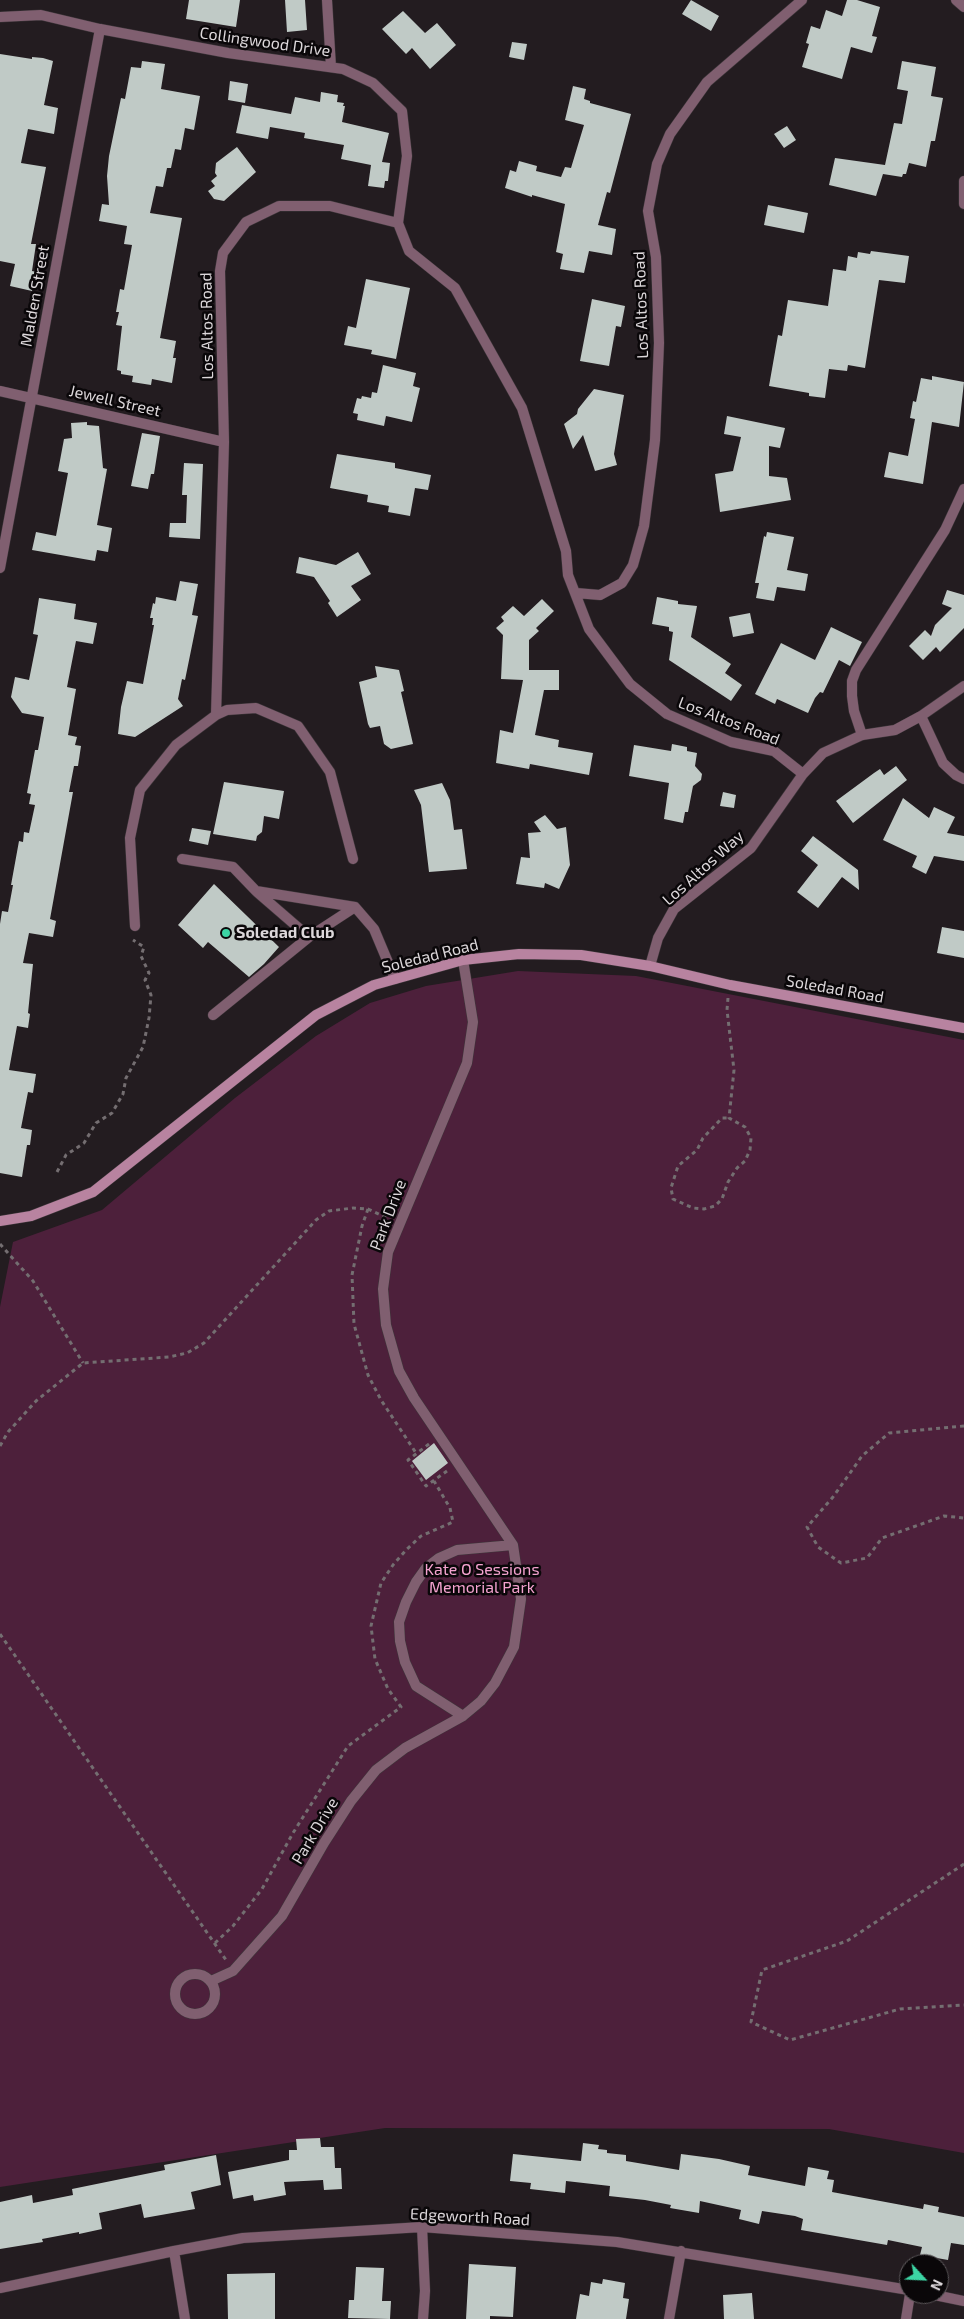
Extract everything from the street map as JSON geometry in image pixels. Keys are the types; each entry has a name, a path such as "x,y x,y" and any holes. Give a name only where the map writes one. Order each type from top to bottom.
{"street":[{"path":"327,0 331,67"},
{"name":"Los Altos Road","path":"576,594 600,594 622,583 633,565 644,526 655,440 659,343 656,257 648,211 657,164 670,134 707,82 802,0"},
{"path":"956,0 964,7"},
{"name":"Collingwood Drive","path":"0,17 41,15 100,29 228,53 343,69 372,82 402,111 407,156 398,223"},
{"name":"Malden Street","path":"0,568 100,29"},
{"path":"964,181 964,204"},
{"name":"Los Altos Road","path":"216,715 224,442 220,271 223,253 246,222 279,206 330,206 398,223 409,252 456,288 522,408 566,551 568,575 589,629 630,684 667,714 731,742 774,751 803,774"},
{"name":"Jewell Street","path":"0,391 224,442"},
{"path":"862,736 854,711 852,696 852,681 856,670 940,538 964,489"},
{"path":"803,774 823,753 862,736 895,730 921,716 964,686"},
{"path":"135,926 130,838 140,790 176,745 216,715 228,710 256,708 298,726 330,772 353,859"},
{"path":"921,716 943,763 956,775 964,779"},
{"name":"Los Altos Way","path":"650,966 658,938 674,910 751,848 803,774"},
{"path":"182,859 233,867 256,891 309,937"},
{"path":"256,891 355,907 374,929 395,979"},
{"path":"213,1015 309,937 355,907"},
{"name":"Soledad Road","path":"0,1221 31,1216 93,1192 316,1015 374,985 463,960 519,954 581,955 650,966 730,985 964,1028"},
{"name":"Park Drive","path":"212,1982 233,1971 282,1916 328,1836 351,1801 376,1770 405,1748 463,1716 482,1701 496,1683 514,1647 522,1599 513,1545 439,1436 398,1371 386,1325 383,1289 388,1252 467,1063 473,1022 463,960"},
{"path":"463,1716 416,1686 403,1655 399,1622 416,1582 426,1568 439,1558 457,1550 513,1545"},
{"path":"200,1974 212,1982 215,1987 215,2000 208,2010 190,2014 179,2006 175,1993 177,1986 186,1976 200,1974"},
{"path":"422,2227 425,2291 423,2319"},
{"name":"Edgeworth Road","path":"0,2288 243,2238 422,2227 617,2242 899,2288"},
{"path":"174,2251 184,2319"},
{"path":"669,2319 681,2251"},
{"path":"949,2298 964,2301"},
{"path":"906,2319 908,2304"}],"path":[{"path":"57,1172 66,1155 84,1142 96,1123 112,1112 123,1094 126,1078 143,1047 149,1018 151,995 145,980 149,973 141,956 144,947 128,936 135,926"},
{"path":"729,1118 734,1070 727,1010 730,985"},
{"path":"722,1118 729,1118 745,1127 751,1138 750,1150 745,1161 737,1168 728,1182 722,1199 715,1206 704,1209 683,1205 673,1199 671,1188 678,1166 697,1150 703,1138 722,1118"},
{"path":"0,1446 8,1432 36,1401 83,1363 169,1358 187,1353 204,1343 316,1220 328,1211 353,1208 368,1209 399,1223"},
{"path":"368,1209 362,1226 352,1275 354,1324 368,1375 416,1454"},
{"path":"0,1244 32,1281 83,1363"},
{"path":"964,1426 889,1433 862,1456 833,1497 807,1526 818,1547 841,1563 867,1558 882,1538 944,1516 964,1518"},
{"path":"439,1436 408,1460 426,1486 458,1464"},
{"path":"215,1943 233,1926 262,1889 293,1833 348,1746 400,1707 388,1689 375,1659 371,1626 381,1583 393,1565 422,1536 453,1522 450,1508 434,1481"},
{"path":"0,1634 233,1971"},
{"path":"964,1864 847,1941 762,1970 751,2022 790,2040 900,2009 964,2005"}],"green space":[{"name":"Kate O Sessions Memorial Park","path":"518,971 636,976 964,1040 964,2153 829,2129 385,2128 0,2187 0,1307 13,1242 102,1210 235,1098 316,1036 370,1003 426,986"}],"building":[{"path":"189,0 240,0 236,27 186,19"},
{"path":"285,0 305,0 307,30 287,32"},
{"path":"691,0 719,16 711,31 682,14"},
{"path":"847,0 857,0 880,7 872,36 877,37 872,53 851,47 842,79 802,67 809,44 806,43 811,26 820,29 826,10 842,16"},
{"path":"403,11 425,33 437,23 456,45 430,69 412,48 406,54 382,29"},
{"path":"512,42 527,44 524,60 509,57"},
{"path":"0,54 32,59 32,57 43,58 53,61 44,105 58,108 54,134 28,129 21,163 46,167 31,244 36,244 32,271 37,272 32,291 10,286 15,264 0,261"},
{"path":"142,61 165,64 161,89 200,96 194,130 185,128 181,150 175,149 171,168 167,168 163,187 156,186 150,213 182,218 160,338 176,341 173,358 176,358 172,383 152,379 151,385 132,382 133,376 121,374 121,371 117,370 122,326 116,325 119,312 116,312 120,289 124,290 132,245 124,244 127,226 99,221 102,204 109,205 107,176 109,156 121,98 125,99 131,67 141,68"},
{"path":"902,61 936,67 931,96 943,98 935,141 931,141 926,167 909,163 906,174 903,174 902,177 883,174 876,196 829,185 835,158 885,165 894,123 902,124 908,91 897,89"},
{"path":"230,81 248,84 245,103 228,100"},
{"path":"573,86 586,89 584,99 590,101 590,103 631,114 610,193 607,192 598,225 616,229 612,255 589,251 584,273 560,269 563,254 556,252 565,204 532,195 532,197 505,188 510,170 516,172 519,161 537,166 536,171 561,177 565,167 571,168 584,125 565,120"},
{"path":"321,92 338,95 337,102 344,103 342,122 389,133 382,162 390,163 388,181 385,181 384,188 368,186 371,165 341,159 344,145 304,138 305,133 270,127 268,139 236,133 242,105 291,114 295,97 320,102"},
{"path":"787,126 796,140 784,148 774,134"},
{"path":"237,147 256,172 224,201 214,199 208,191 215,186 211,181 217,176 215,173 216,163"},
{"path":"768,205 808,213 804,233 764,225"},
{"path":"871,251 909,256 905,283 879,280 865,368 848,365 847,371 829,369 825,398 809,396 809,393 769,386 778,335 782,336 788,300 828,306 833,269 846,271 848,256 857,258 858,252 870,254"},
{"path":"366,279 410,288 396,359 371,354 372,350 344,345 348,326 356,328"},
{"path":"592,299 625,306 621,327 616,326 609,366 580,361"},
{"path":"383,365 416,373 413,386 420,388 412,422 386,416 384,426 357,420 358,414 353,413 357,398 361,399 362,396 371,398 372,392 377,393"},
{"path":"932,376 964,382 959,427 932,422 923,484 884,477 889,452 908,456 915,419 910,418 913,401 916,402 921,378 932,380"},
{"path":"594,389 624,395 614,454 617,465 595,471 583,435 573,449 564,424 577,414 578,409"},
{"path":"727,416 785,428 780,448 769,446 769,476 787,478 791,500 720,512 715,474 733,471 741,437 724,434"},
{"path":"87,422 87,425 99,426 103,468 107,469 97,525 112,528 108,552 97,550 95,561 32,550 36,532 56,536 68,473 58,471 64,439 72,438 71,423"},
{"path":"142,433 160,436 154,474 151,474 148,489 131,486"},
{"path":"337,454 395,463 395,468 431,475 428,490 415,488 410,516 388,512 389,506 367,502 368,495 330,488"},
{"path":"184,463 203,464 200,539 169,537 170,523 186,523 187,495 182,495"},
{"path":"767,532 794,537 787,570 808,574 805,591 777,587 774,601 756,598 759,583 755,583 764,536 766,537"},
{"path":"358,552 371,574 351,586 361,600 337,617 328,603 330,601 314,577 296,573 299,557 336,565"},
{"path":"180,581 198,584 192,615 198,616 185,680 182,679 178,699 183,706 135,737 118,734 121,707 127,681 143,684 154,625 152,625 153,618 150,618 153,603 155,604 156,597 176,601"},
{"path":"947,590 964,595 964,628 940,652 936,647 923,660 909,646 925,630 931,636 935,625 952,608 942,604"},
{"path":"657,597 678,601 678,604 697,606 691,637 731,664 725,673 742,685 731,701 669,660 673,632 669,631 669,627 652,624"},
{"path":"39,598 76,604 74,619 97,623 93,644 76,641 67,687 76,689 68,735 77,737 75,745 81,746 78,766 74,766 69,792 73,792 50,919 56,921 53,937 29,933 23,963 33,964 28,1013 30,1014 28,1028 17,1026 9,1070 36,1074 33,1093 28,1092 21,1128 32,1130 30,1145 27,1145 22,1177 0,1173 0,924 2,911 8,912 19,841 23,842 24,832 29,833 35,805 29,804 31,794 27,793 35,750 38,750 44,717 22,713 11,697 15,677 29,680 38,635 33,634"},
{"path":"542,599 554,611 536,628 539,631 529,640 529,670 559,670 559,690 544,690 535,735 559,740 558,747 593,753 589,775 530,764 529,769 496,763 500,730 513,733 523,680 501,679 503,635 496,628 504,621 501,617 513,606 524,616"},
{"path":"750,613 754,633 733,637 729,617"},
{"path":"831,627 862,642 850,666 839,660 823,693 820,692 815,698 808,713 777,699 775,704 755,694 781,643 815,660"},
{"path":"375,666 399,670 404,691 401,692 413,744 391,749 384,744 380,726 370,728 368,724 359,682 377,677"},
{"path":"672,744 687,747 687,751 697,753 695,766 702,774 701,780 693,786 688,812 685,812 683,823 664,819 669,783 629,776 634,745 671,751"},
{"path":"896,766 907,780 853,823 836,801 880,769 884,775"},
{"path":"224,782 284,791 279,819 264,816 262,832 257,836 256,841 213,834"},
{"path":"442,783 450,800 454,830 462,829 467,869 429,872 421,805 414,790"},
{"path":"723,792 736,795 734,808 720,806"},
{"path":"903,798 929,818 934,807 955,817 947,833 964,836 964,861 934,856 926,874 912,867 917,856 883,840"},
{"path":"545,815 557,829 566,827 570,865 559,889 545,883 544,888 516,884 521,857 530,858 528,833 541,832 534,822"},
{"path":"192,828 211,831 208,845 189,841"},
{"path":"813,836 858,870 859,890 842,877 818,908 797,892 818,865 801,851"},
{"name":"Soledad Club","path":"214,884 279,947 249,977 208,942 203,948 178,925"},
{"path":"942,927 964,931 964,958 937,953"},
{"path":"434,1443 448,1463 426,1480 412,1461"},
{"path":"320,2138 321,2147 334,2147 335,2168 341,2168 342,2189 324,2190 323,2180 284,2182 286,2195 254,2201 253,2195 233,2199 228,2172 289,2160 289,2150 297,2150 296,2139"},
{"path":"583,2143 599,2145 598,2149 607,2150 607,2153 626,2155 626,2161 679,2170 681,2154 719,2159 750,2166 748,2175 805,2186 808,2167 829,2171 827,2179 834,2180 832,2192 923,2209 924,2204 939,2207 938,2212 964,2217 964,2245 951,2243 949,2254 920,2254 922,2247 888,2240 887,2245 801,2230 803,2219 795,2216 762,2211 759,2224 739,2219 741,2210 700,2201 699,2213 670,2208 671,2205 645,2200 609,2196 610,2186 566,2181 565,2193 530,2189 531,2183 510,2181 513,2154 581,2161"},
{"path":"216,2155 221,2185 191,2192 195,2209 144,2218 141,2204 99,2213 102,2229 42,2239 43,2242 0,2249 0,2202 32,2195 33,2203 73,2195 72,2189 165,2170 164,2165"},
{"path":"469,2264 516,2267 513,2317 490,2316 490,2319 466,2319"},
{"path":"356,2267 384,2268 382,2301 391,2301 390,2319 348,2318 349,2300 354,2300"},
{"path":"275,2273 275,2319 228,2319 227,2274"},
{"path":"603,2279 625,2283 623,2298 629,2299 626,2319 576,2319 580,2294 589,2296 591,2282 602,2284"},
{"path":"752,2293 754,2319 724,2319 723,2295"}],"place":[{"name":"Soledad Club","path":"226,933"}]}
